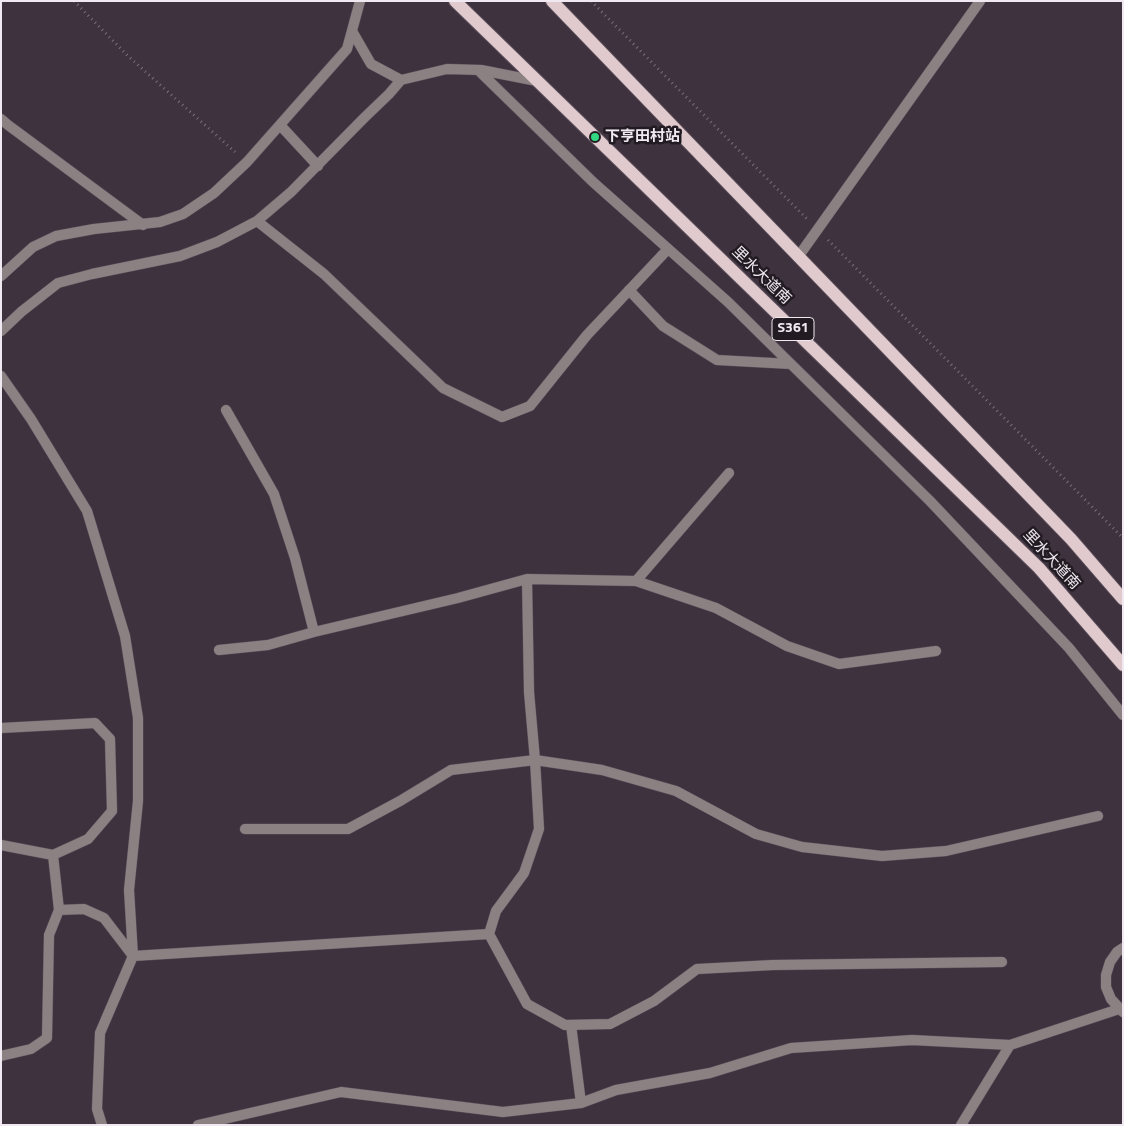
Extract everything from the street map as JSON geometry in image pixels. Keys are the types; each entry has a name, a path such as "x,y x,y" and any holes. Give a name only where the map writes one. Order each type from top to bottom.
{"main road":[{"name":"里水大道南","path":"455,1 1039,568 1123,665"},
{"name":"里水大道南","path":"552,1 1071,539 1123,599"}],"street":[{"path":"1,276 33,247 56,236 94,229 160,222 183,214 214,193 247,162 347,49 360,1"},
{"path":"798,257 980,1"},
{"path":"352,31 371,64 401,80"},
{"path":"1,331 58,283 180,256 217,242 257,221 292,192 390,94 401,80 447,69 478,70 537,81"},
{"path":"478,70 593,182 728,302 937,508 1069,648 1123,715"},
{"path":"1,118 143,225"},
{"path":"280,125 318,166"},
{"path":"257,221 324,274 443,388 502,417 530,406 587,335 668,249"},
{"path":"629,290 663,326 717,360 791,364"},
{"path":"1,376 31,419 87,511 125,636 138,718 138,801 129,890 133,956 100,1033 97,1109 102,1125"},
{"path":"226,410 274,494 295,558 314,632"},
{"path":"636,581 729,473"},
{"path":"527,580 529,692 539,829 524,873 496,911 489,934 528,1004 566,1025 610,1024 654,1001 697,969 773,965 1002,962"},
{"path":"218,650 268,645 527,580 636,581 716,608 787,646 839,664 936,651"},
{"path":"1,728 95,723 110,739 112,811 88,839 53,855 1,845"},
{"path":"245,829 348,829 400,801 451,770 535,760 602,770 676,791 756,834 802,847 882,856 946,851 1098,816"},
{"path":"1,1056 31,1049 47,1038 49,934 59,910 53,855"},
{"path":"59,910 84,909 104,918 133,956"},
{"path":"133,956 489,934"},
{"path":"204,1124 341,1092 504,1112 581,1103 616,1090 710,1073 791,1048 912,1040 1010,1045 1121,1011 1111,999 1106,987 1106,974 1110,962 1123,948"},
{"path":"571,1025 581,1103"},
{"path":"961,1125 1010,1045"}],"path":[{"path":"74,1 128,56 247,162"},
{"path":"591,1 1123,538"}],"place":[{"name":"下亨田村站","path":"595,137"}]}
